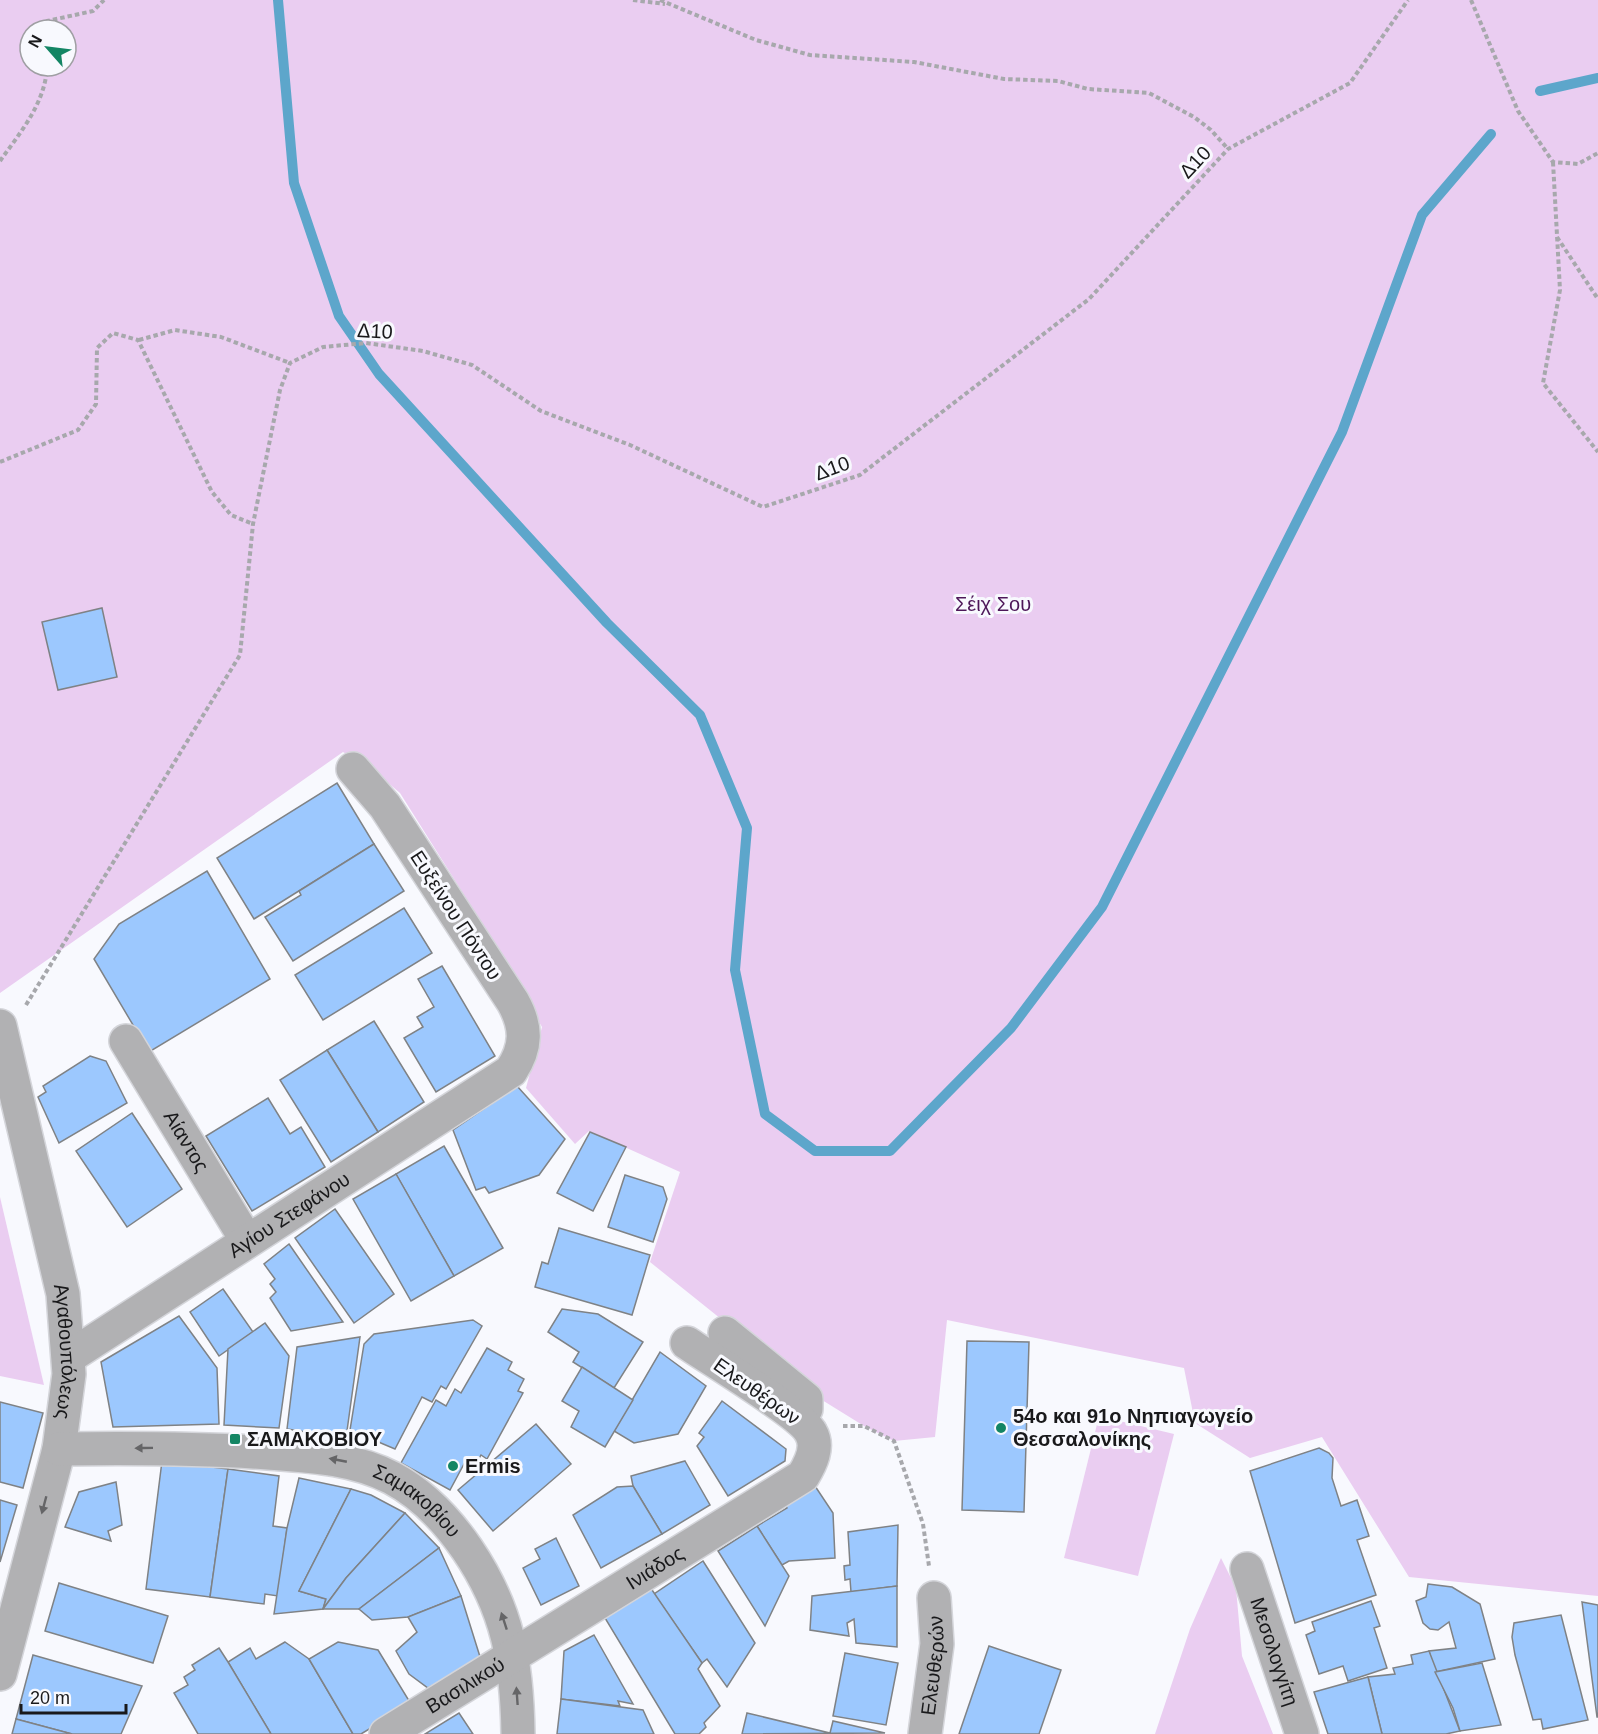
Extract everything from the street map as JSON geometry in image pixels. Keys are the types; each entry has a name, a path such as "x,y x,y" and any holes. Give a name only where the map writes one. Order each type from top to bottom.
{"street":[{"name":"Ευξείνου Πόντου","path":"353,769 385,806 519,1013 525,1042 521,1056 511,1071"},
{"name":"Αίαντος","path":"126,1041 247,1241"},
{"name":"Αγαθουπόλεως","path":"0,1674 59,1449 66,1412 69,1358 61,1285 4,1044"},
{"name":"Αγίου Στεφάνου","path":"69,1358 511,1071"},
{"path":"725,1333 806,1399 807,1426"},
{"name":"Ελευθέρων","path":"687,1343 807,1426 813,1437 814,1452 809,1467 799,1479"},
{"name":"Σαμακοβίου","path":"59,1449 191,1447 288,1454 351,1463 392,1478 432,1505 473,1557 490,1586 503,1616 514,1657 518,1734"},
{"name":"Ινιάδος","path":"514,1657 799,1479"},
{"name":"Μεσολογγίτη","path":"1247,1569 1302,1734"},
{"name":"Ελευθερών","path":"925,1734 937,1644 934,1598"},
{"name":"Βασιλικού","path":"386,1734 514,1657"}],"path":[{"path":"61,18 93,11 104,0"},
{"path":"633,0 668,5"},
{"path":"660,0 756,40 810,55 914,63 1004,79 1058,81 1088,90 1149,93 1194,117 1211,130 1228,149"},
{"name":"Δ10","path":"290,363 323,347 366,343 423,351 472,365 541,411 630,445 763,507 860,475 1089,299 1228,149 1350,83 1408,0"},
{"path":"1471,0 1518,111 1553,162 1560,290 1543,383 1598,452"},
{"path":"0,161 30,119 46,78"},
{"path":"1553,162 1578,164 1598,153"},
{"path":"1557,237 1598,299"},
{"path":"0,462 78,430 96,404 97,348 113,333 138,340 175,330 220,337 290,363 280,390 253,524 240,656 4,1044"},
{"path":"138,340 212,492 231,515 253,524"},
{"path":"807,1426 864,1426 894,1441 923,1524 934,1598"}],"green space":[{"name":"Σέιχ Σου","path":"0,0 1598,0 1598,1596 1409,1577 1322,1437 1250,1458 1195,1423 1184,1368 947,1320 935,1437 894,1441 864,1426 822,1400 650,1262 680,1172 589,1131 575,1144 526,1088 542,1027 483,925 400,793 374,771 343,752 0,993"},
{"path":"0,1197 44,1385 0,1376"},
{"path":"1099,1416 1174,1434 1138,1576 1064,1558"},
{"path":"1221,1558 1236,1588 1242,1656 1273,1734 1155,1734 1190,1629"}],"building":[{"path":"102,608 117,677 58,690 42,622"},
{"path":"337,783 374,844 254,919 217,858"},
{"path":"374,844 404,891 293,961 265,917 301,895 299,891"},
{"path":"207,871 270,979 149,1052 94,959 119,924"},
{"path":"404,908 432,953 323,1020 295,975"},
{"path":"442,966 495,1056 436,1092 404,1038 423,1027 417,1017 434,1007 418,979"},
{"path":"374,1021 424,1102 378,1132 327,1050"},
{"path":"327,1050 378,1132 331,1162 280,1080"},
{"path":"90,1056 106,1061 127,1103 59,1143 38,1097 46,1092 43,1086"},
{"path":"517,1086 565,1139 539,1175 489,1193 485,1187 476,1190 453,1130"},
{"path":"268,1098 290,1134 301,1127 325,1167 252,1211 206,1136"},
{"path":"132,1113 182,1189 127,1227 76,1151"},
{"path":"590,1132 626,1147 593,1211 557,1193"},
{"path":"444,1146 503,1248 454,1276 396,1174"},
{"path":"396,1174 454,1276 411,1301 353,1199"},
{"path":"625,1175 663,1187 667,1199 653,1242 608,1227"},
{"path":"335,1209 394,1294 354,1323 295,1238"},
{"path":"559,1228 650,1255 632,1315 535,1287 542,1262 548,1264"},
{"path":"289,1244 343,1322 291,1331 270,1298 276,1292 270,1284 275,1279 264,1264"},
{"path":"223,1289 253,1332 219,1356 190,1312"},
{"path":"562,1309 598,1314 643,1342 614,1388 573,1362 579,1352 548,1332"},
{"path":"179,1316 217,1368 219,1424 113,1427 101,1362"},
{"path":"473,1320 482,1326 446,1389 441,1386 432,1402 422,1397 395,1449 350,1430 364,1344 374,1334"},
{"path":"265,1323 289,1356 279,1428 224,1425 228,1349"},
{"path":"360,1337 346,1438 287,1429 297,1347"},
{"path":"967,1341 1029,1342 1024,1512 962,1510"},
{"path":"487,1348 512,1362 508,1370 524,1379 518,1391 523,1393 487,1459 481,1455 473,1469 464,1464 450,1490 401,1463 436,1400 446,1406 455,1389 461,1393"},
{"path":"660,1352 706,1386 678,1434 634,1443 614,1431"},
{"path":"582,1367 633,1400 605,1447 571,1427 579,1411 562,1401"},
{"path":"722,1401 786,1449 785,1461 728,1496 697,1446 704,1437 699,1433"},
{"path":"0,1402 43,1413 23,1488 0,1482"},
{"path":"536,1424 571,1464 493,1531 458,1490"},
{"path":"1319,1448 1333,1458 1332,1478 1341,1506 1357,1500 1369,1536 1357,1540 1376,1595 1295,1623 1250,1471"},
{"path":"162,1461 228,1469 210,1597 146,1589"},
{"path":"685,1461 710,1505 662,1534 633,1486 631,1476"},
{"path":"228,1469 279,1476 273,1526 287,1528 278,1596 265,1594 264,1604 210,1597"},
{"path":"299,1478 351,1489 299,1591 326,1599 323,1609 274,1614 287,1528"},
{"path":"116,1482 122,1525 108,1531 111,1541 65,1527 79,1492"},
{"path":"813,1483 833,1513 835,1558 789,1561 782,1565 757,1526 787,1508 784,1502"},
{"path":"633,1486 662,1534 601,1568 573,1515 617,1487"},
{"path":"351,1489 371,1495 405,1513 346,1578 323,1609 326,1599 299,1591"},
{"path":"0,1500 17,1505 0,1562"},
{"path":"405,1513 439,1548 359,1609 323,1609 346,1578"},
{"path":"898,1525 897,1586 851,1592 850,1579 845,1580 844,1566 850,1565 848,1532"},
{"path":"757,1526 789,1576 765,1626 718,1551"},
{"path":"556,1538 579,1586 541,1605 523,1568 540,1559 535,1549"},
{"path":"439,1548 461,1596 408,1617 372,1620 359,1609"},
{"path":"703,1561 755,1643 727,1687 707,1659 702,1663 654,1594"},
{"path":"59,1583 168,1616 153,1663 45,1631"},
{"path":"1428,1584 1452,1587 1480,1604 1495,1659 1435,1672 1429,1651 1456,1648 1449,1622 1438,1630 1430,1629 1423,1623 1416,1601 1426,1597"},
{"path":"897,1586 897,1647 856,1643 854,1619 847,1623 849,1636 810,1630 812,1596"},
{"path":"650,1587 702,1663 698,1669 720,1706 704,1723 706,1727 699,1734 675,1734 605,1618"},
{"path":"461,1596 481,1660 428,1688 409,1674 396,1651 417,1632 408,1617"},
{"path":"1371,1601 1380,1626 1374,1628 1387,1668 1348,1681 1343,1666 1319,1674 1306,1635 1315,1631 1312,1622"},
{"path":"1582,1602 1598,1605 1598,1717 1597,1717"},
{"path":"1561,1615 1588,1720 1543,1729 1541,1719 1533,1720 1515,1655 1512,1637 1514,1623"},
{"path":"594,1635 633,1704 618,1701 620,1706 561,1699 564,1651"},
{"path":"285,1642 309,1659 353,1734 271,1734 228,1662 250,1648 256,1659"},
{"path":"338,1642 378,1650 411,1704 361,1734 353,1734 309,1659"},
{"path":"989,1646 1061,1670 1039,1734 959,1734"},
{"path":"219,1648 271,1734 198,1734 174,1693 188,1685 184,1677 195,1670 192,1665"},
{"path":"1429,1651 1460,1731 1446,1734 1382,1734 1368,1677 1395,1674 1393,1668 1413,1664 1411,1655"},
{"path":"845,1653 898,1663 886,1725 833,1716"},
{"path":"33,1655 142,1686 121,1734 72,1734 16,1719"},
{"path":"1482,1663 1501,1725 1460,1731 1453,1708 1435,1672"},
{"path":"1368,1677 1382,1734 1328,1734 1314,1692"},
{"path":"561,1699 643,1710 654,1734 557,1734"},
{"path":"459,1713 473,1734 425,1734"},
{"path":"747,1713 830,1733 833,1721 885,1733 742,1734"},
{"path":"16,1719 72,1734 12,1734"}],"waterway":[{"path":"278,0 294,183 339,316 379,374 607,623 700,715 747,828 735,970 765,1114 815,1151 890,1151 1011,1028 1102,907 1342,432 1422,215 1491,134"},
{"path":"1540,91 1598,78"}],"place":[{"name":"54ο και 91ο Νηπιαγωγείο Θεσσαλονίκης","path":"1001,1428"},
{"name":"ΣΑΜΑΚΟΒΙΟΥ","path":"235,1439"},
{"name":"Ermis","path":"453,1466"}]}
